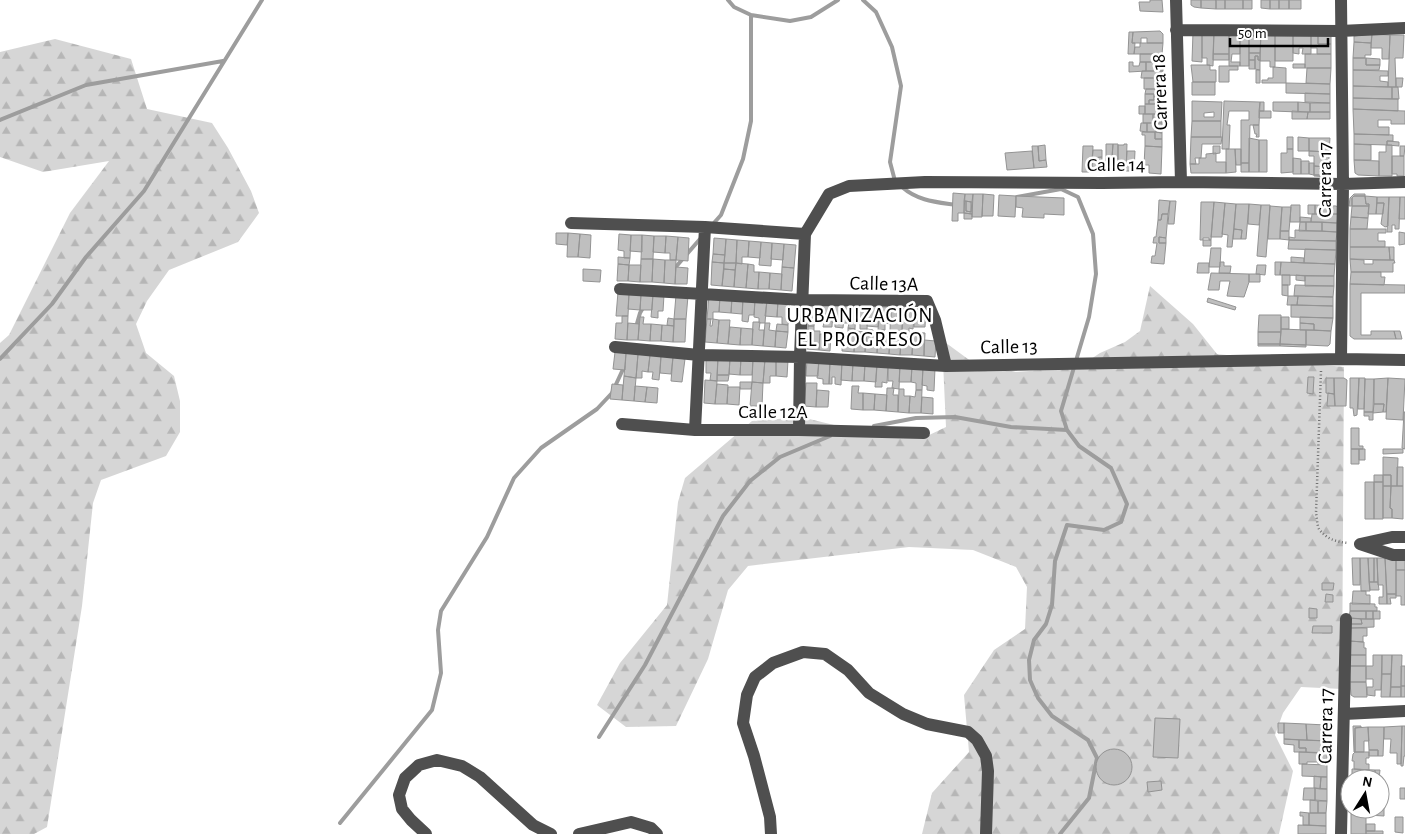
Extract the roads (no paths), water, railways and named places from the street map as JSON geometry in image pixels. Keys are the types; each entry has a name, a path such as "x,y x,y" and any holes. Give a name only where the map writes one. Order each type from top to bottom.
{"street":[{"name":"Carrera 18","path":"1176,0 1180,182"},
{"name":"Carrera 17","path":"1340,0 1343,184 1341,359"},
{"path":"1176,30 1340,31 1405,28"},
{"name":"Calle 14","path":"805,234 829,194 849,186 925,182 1343,184 1405,182"},
{"path":"571,223 805,234 799,430"},
{"path":"694,430 705,228"},
{"path":"620,289 802,300"},
{"name":"Calle 13A","path":"802,300 927,301 935,320 946,366"},
{"name":"Calle 13","path":"615,347 699,355 800,357 946,366 1322,359 1405,360"},
{"name":"Calle 12A","path":"622,424 694,430 924,433"},
{"path":"1405,537 1392,537 1360,544 1393,555 1405,555"},
{"name":"Carrera 17","path":"1341,834 1346,620"},
{"path":"771,834 770,817 743,723 747,695 755,677 773,663 803,652 825,654 848,670 869,693 903,714 927,724 968,732 977,740 986,756 988,771 986,834"},
{"path":"1344,714 1405,711"},
{"path":"426,834 402,809 399,795 405,778 419,765 437,760 462,766 480,777 533,825 551,834"},
{"path":"579,834 631,822 651,828 657,834"}],"waterway":[{"path":"0,359 52,304 86,257 144,191 262,0"},
{"path":"728,0 734,7 751,15 790,21 811,17 838,0"},
{"path":"863,0 876,12 892,47 901,86 890,162 895,181"},
{"path":"713,224 721,215 743,159 751,121 751,15"},
{"path":"0,120 86,85 223,61"},
{"path":"902,187 921,198 956,205"},
{"path":"1017,197 1061,189 1078,197 1093,234 1096,274 1089,317 1061,411 1067,430 1079,446 1111,468 1127,504 1121,522 1104,530 1067,525 1055,561 1052,605 1046,624 1034,640 1029,660 1030,680 1038,698 1052,716 1088,740 1097,758 1089,798 1060,834"},
{"path":"674,269 700,239"},
{"path":"636,327 644,306"},
{"path":"340,823 432,710 441,673 438,630 441,611 487,537 514,478 541,448 597,409 612,393 624,367"},
{"path":"874,426 916,418 955,417 1011,427 1067,430"},
{"path":"599,737 645,665 723,516 750,481 780,457 830,436"}],"district":[{"name":"URBANIZACIÓN EL PROGRESO","path":"860,327"}]}
